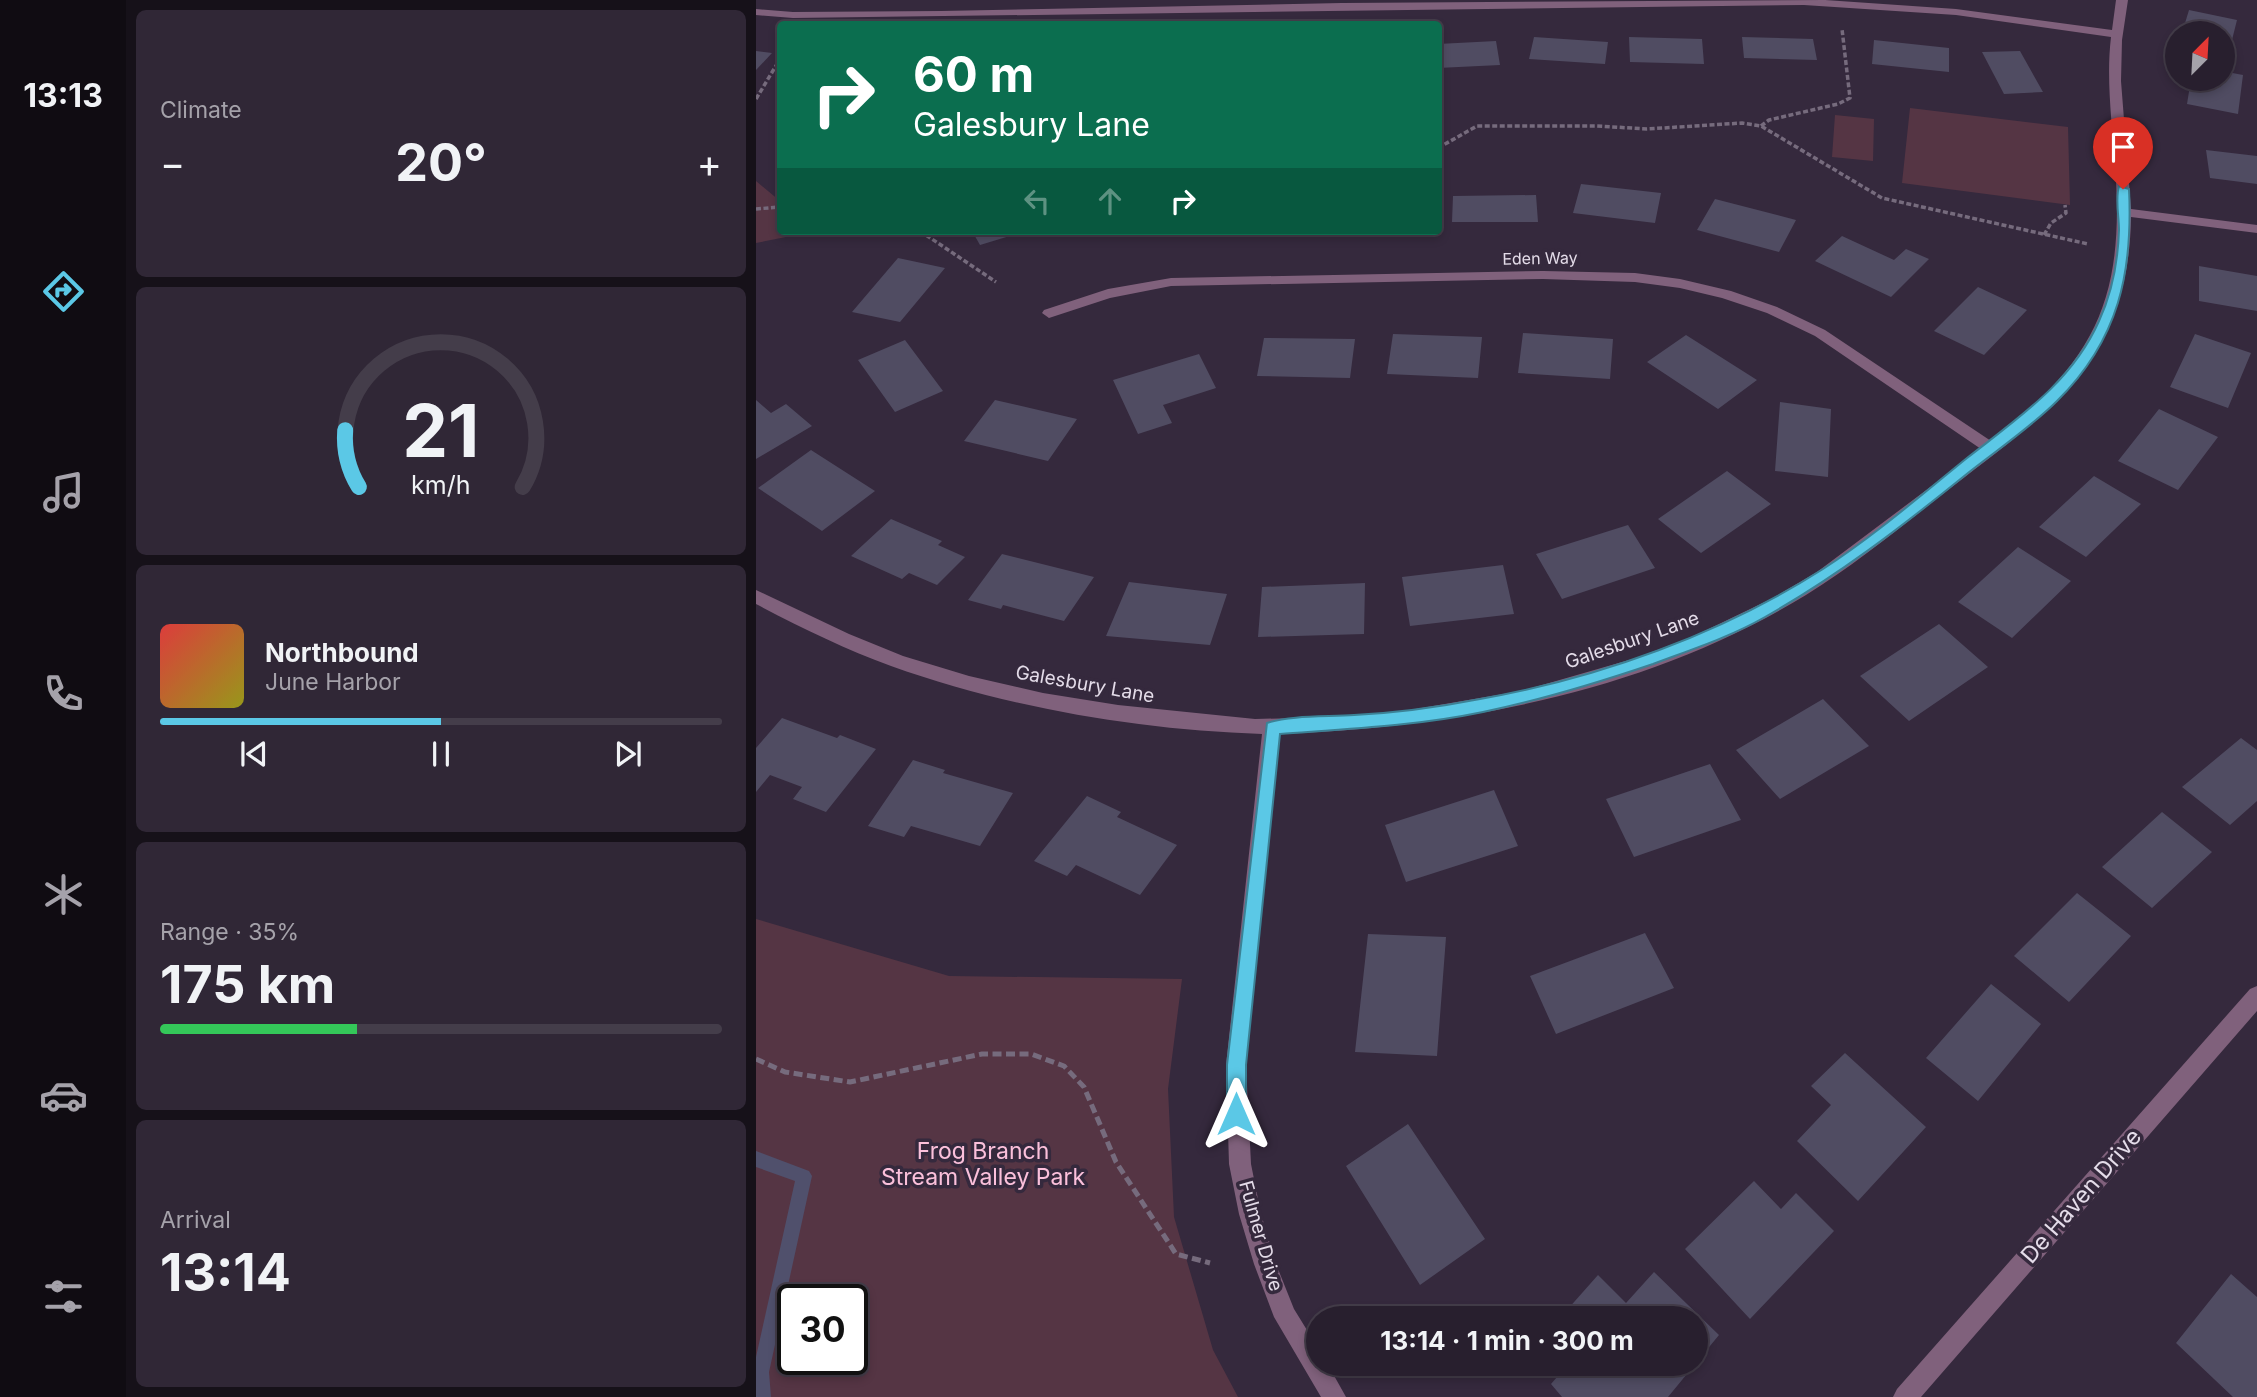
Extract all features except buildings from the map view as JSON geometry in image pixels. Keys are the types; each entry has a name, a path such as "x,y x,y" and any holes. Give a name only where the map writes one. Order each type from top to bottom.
{"street":[{"name":"Galesbury Lane","path":"756,596 835,636 898,661 967,683 1041,701 1158,718 1272,727 1377,720 1481,706 1580,682 1673,652 1756,615 1829,572 2052,398 2091,349 2105,323 2118,285 2125,212 2115,94 2115,34 2122,0"},
{"path":"756,12 928,14 1296,4 1804,2 2043,22 2115,34"},
{"path":"2125,212 2257,229"},
{"name":"Eden Way","path":"1049,313 1087,298 1127,288 1171,282 1591,274 1662,279 1729,293 1790,317 1820,333 1990,447"},
{"name":"Fulmer Drive","path":"1272,727 1236,1065 1240,1164 1250,1214 1269,1275 1286,1317 1334,1397"},
{"name":"De Haven Drive","path":"1905,1397 2257,996"}],"path":[{"path":"1761,126 1769,120 1838,104 1850,98 1841,17"},
{"path":"756,99 777,64"},
{"path":"1442,146 1478,126 1597,125 1647,129 1742,123 1761,126 1882,198 2088,244"},
{"path":"2044,235 2051,223 2066,213 2065,205"},
{"path":"756,209 777,207"},
{"path":"926,235 996,282"},
{"path":"756,1059 785,1072 850,1082 982,1054 1031,1054 1064,1066 1084,1087 1116,1162 1176,1254 1210,1263"}],"green space":[{"path":"1910,108 2068,127 2070,205 1902,183"},
{"path":"1835,115 1874,119 1873,161 1832,157"},
{"path":"756,181 777,198 777,235 796,235 756,243"},
{"name":"Frog Branch Stream Valley Park","path":"756,919 949,976 1182,979 1168,1089 1174,1217 1213,1350 1238,1397 756,1397"}],"waterway":[{"path":"756,1159 804,1176 761,1372 763,1397"}],"route":[{"path":"1236,1114 1236,1065 1272,727 1377,720 1481,706 1580,682 1694,643 1756,615 1829,572 1910,512 2052,398 2074,373 2105,323 2121,272 2125,231 2123,189"}]}
